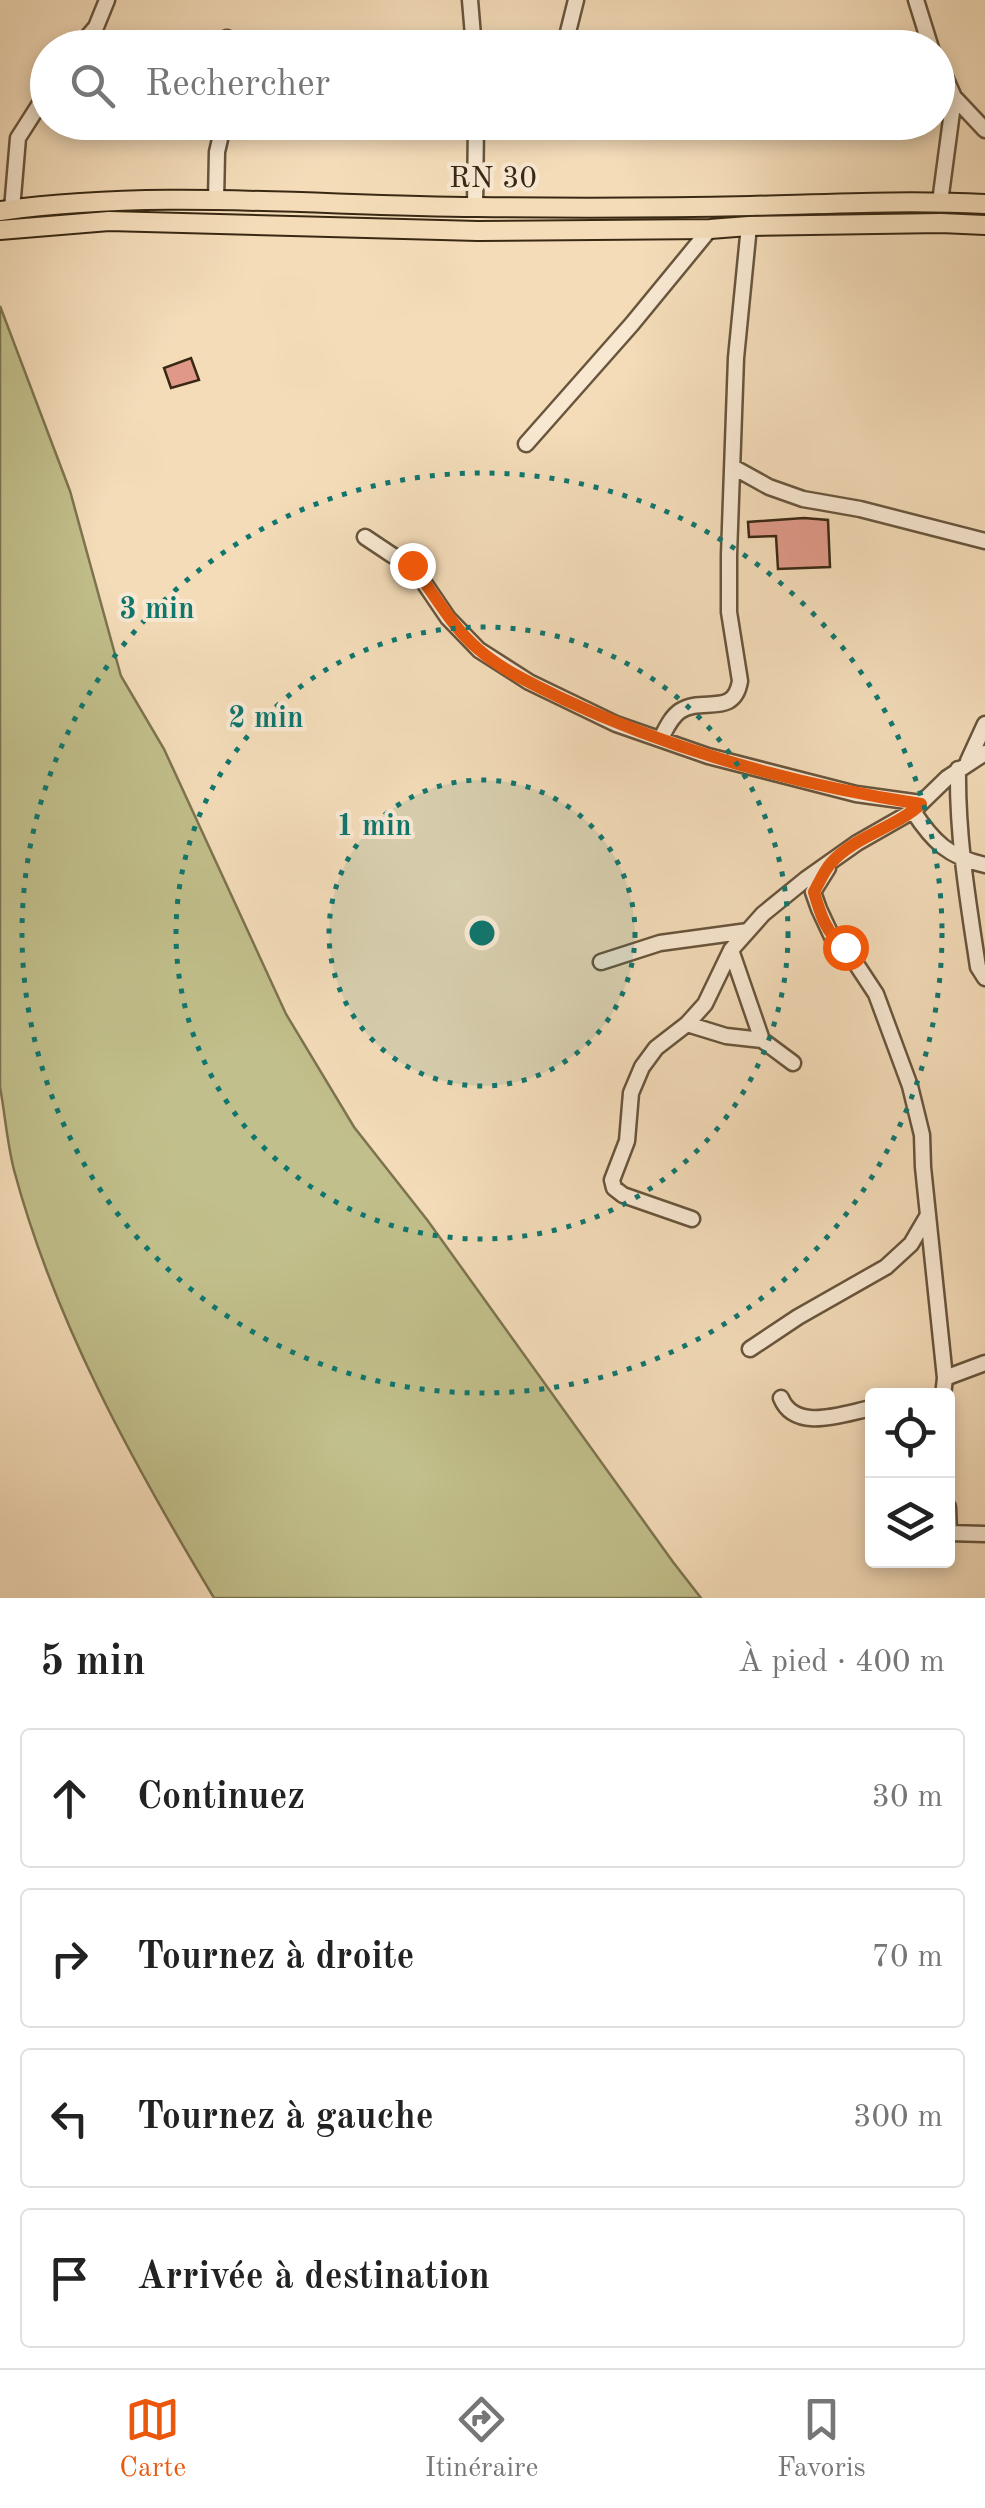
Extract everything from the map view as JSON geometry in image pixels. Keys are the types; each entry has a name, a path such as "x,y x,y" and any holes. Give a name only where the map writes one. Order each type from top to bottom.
{"main road":[{"name":"RN 30","path":"6,210 108,202 216,200 475,207 985,204"},
{"name":"RN 30","path":"0,230 108,220 478,231 985,225"}],"street":[{"path":"93,30 107,0"},
{"path":"470,0 472,30"},
{"path":"568,30 576,0"},
{"path":"916,0 925,30"},
{"path":"955,97 985,130"},
{"path":"6,210 18,138 30,119"},
{"path":"216,200 220,140"},
{"path":"475,207 476,140"},
{"path":"940,202 948,140"},
{"path":"661,738 683,708 732,700 740,681 729,612 729,555 736,358 750,226"},
{"path":"526,444 710,229"},
{"path":"734,467 769,487 803,499 860,509 985,541"},
{"path":"365,537 412,565 448,618 478,650 529,682 616,724 726,761 917,807"},
{"path":"985,724 963,765 958,803 978,967 985,978"},
{"path":"692,1219 623,1195 614,1188 612,1180 627,1141 632,1093 642,1067 656,1048 705,1004 731,950 762,914 857,842 917,807 963,765 985,753"},
{"path":"917,807 927,832 938,844 962,860 985,866"},
{"path":"831,863 814,892 819,910 833,939 845,947 876,994 910,1086 922,1134 941,1388"},
{"path":"794,888 814,892"},
{"path":"601,962 660,943 748,931"},
{"path":"731,950 762,1040"},
{"path":"687,1024 726,1036 762,1040 793,1063"},
{"path":"750,1349 886,1267 911,1244 928,1215"},
{"path":"946,1388 985,1363"},
{"path":"782,1398 786,1410 797,1417 818,1418 865,1409"},
{"path":"955,1533 985,1534"}],"shaded area":[{"path":"0,306 70,491 121,676 164,749 286,1014 354,1127 428,1221 701,1598 214,1598 154,1496 99,1391 51,1282 12,1160 0,1087"}],"building":[{"path":"191,358 199,380 171,388 164,368"},
{"path":"828,520 830,567 778,569 776,536 749,537 748,522"}],"route":[{"path":"412,565 448,618 478,650 529,682 616,724 708,756 856,794 921,804 857,842 831,863 814,892 833,939 845,947"}]}
